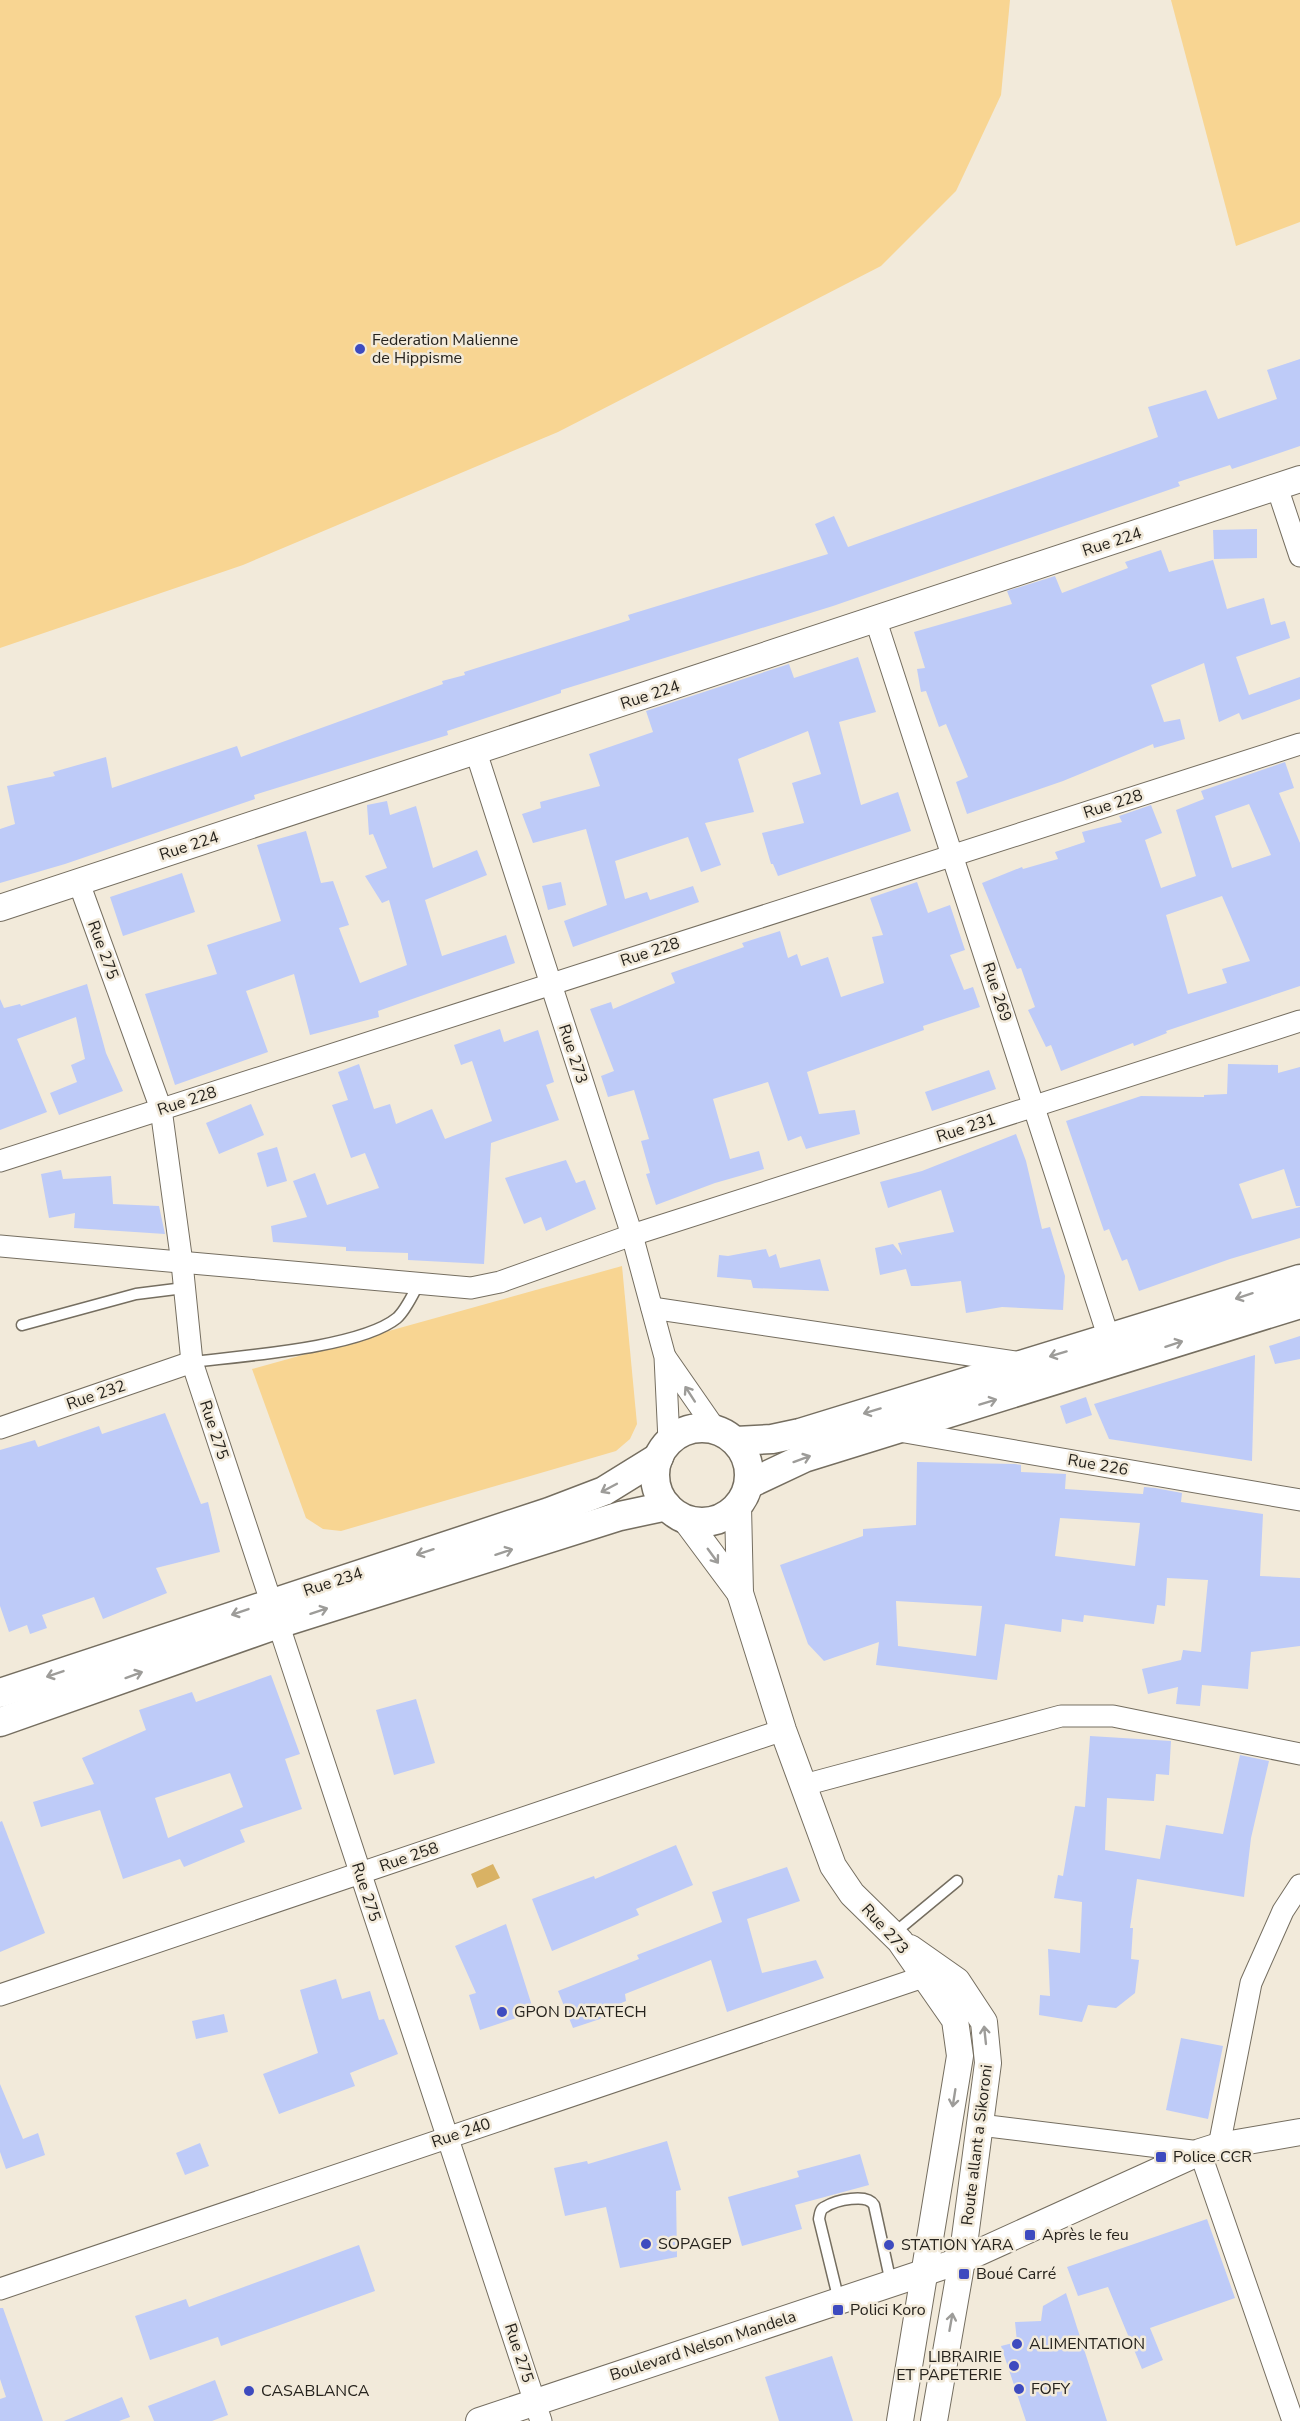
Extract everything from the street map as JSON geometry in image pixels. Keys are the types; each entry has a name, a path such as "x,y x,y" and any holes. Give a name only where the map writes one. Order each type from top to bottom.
{"main road":[{"path":"1300,1279 1113,1351 895,1430 804,1458 743,1495 719,1519 697,1521 676,1512 656,1482 664,1449 677,1435 696,1428 726,1436 772,1440 1028,1364 1113,1351 1300,1304"},
{"path":"726,1436 748,1461 743,1495"},
{"name":"Rue 234","path":"0,1722 274,1613 604,1491 664,1449"},
{"name":"Rue 234","path":"0,1693 620,1516 676,1512"}],"street":[{"path":"1289,483 1300,556"},
{"name":"Rue 224","path":"0,908 1289,483"},
{"name":"Rue 269","path":"876,621 1113,1351"},
{"name":"Rue 228","path":"0,1161 1300,744"},
{"name":"Rue 273","path":"476,752 632,1235 652,1308 665,1357 664,1449"},
{"name":"Rue 275","path":"79,882 161,1109 182,1263 192,1362 538,2412"},
{"name":"Rue 231","path":"0,1246 471,1288 500,1282 632,1235 1300,1021"},
{"path":"652,1308 1028,1364"},
{"name":"Rue 273","path":"665,1357 726,1436"},
{"name":"Rue 232","path":"0,1428 192,1362"},
{"name":"Rue 226","path":"895,1430 1300,1500"},
{"name":"Rue 273","path":"743,1495 740,1593 783,1730 833,1866 852,1894 896,1938"},
{"name":"Rue 273","path":"676,1512 740,1593"},
{"path":"804,1785 1061,1716 1113,1716 1300,1754"},
{"name":"Rue 258","path":"0,1995 783,1730"},
{"path":"1293,2421 1210,2149 1251,1983 1283,1911 1300,1885"},
{"name":"Route allant a Sikoroni","path":"896,1938 931,1972 957,1981 984,2022 988,2063 962,2260 934,2421"},
{"path":"900,2421 960,2056 955,2020 931,1972"},
{"name":"Rue 240","path":"0,2289 931,1972"},
{"path":"980,2125 1210,2149"},
{"name":"Boulevard Nelson Mandela","path":"479,2421 538,2412 840,2301 962,2260 1210,2149 1300,2132"}],"lane":[{"path":"192,1362 312,1347 370,1332 397,1317 419,1283"},
{"path":"22,1325 136,1294 184,1288"},
{"path":"896,1938 957,1881"},
{"path":"840,2301 819,2219 824,2207 862,2197 871,2200 891,2283"}],"shaded area":[{"name":"Federation Malienne de Hippisme","path":"0,0 1010,0 1001,95 956,191 881,266 558,432 243,565 0,648"},
{"path":"1171,0 1300,0 1300,222 1236,246"},
{"path":"622,1266 637,1424 630,1439 616,1451 341,1531 323,1529 306,1518 252,1369"},
{"path":"493,1864 500,1878 477,1888 471,1874"}],"building":[{"path":"1300,359 1300,446 1232,469 1230,465 1178,482 1180,486 833,606 561,690 561,693 447,731 448,735 254,795 255,799 65,864 0,883 0,829 15,824 7,786 55,776 53,772 106,757 112,788 237,746 241,757 443,684 442,681 465,675 464,672 630,620 628,615 828,554 815,524 834,516 848,547 1158,437 1148,407 1206,390 1218,419 1277,399 1267,370"},
{"path":"1257,529 1257,558 1214,559 1213,530"},
{"path":"1161,550 1169,572 1213,560 1227,609 1264,598 1271,625 1285,621 1290,638 1236,657 1249,695 1300,677 1300,699 1242,720 1239,713 1219,722 1204,663 1151,685 1164,722 1180,719 1185,739 1154,748 1153,744 1063,781 967,814 956,782 968,777 946,724 939,727 926,691 921,692 917,669 925,668 914,632 1012,604 1007,591 1055,576 1062,593 1128,568 1125,562"},
{"path":"858,657 876,712 839,722 861,805 898,792 911,831 778,876 771,864 762,833 804,823 792,783 821,774 808,731 738,759 754,812 705,823 721,865 701,872 688,837 615,861 625,899 647,892 650,900 693,886 699,902 573,947 564,921 607,905 586,829 533,843 522,814 541,808 540,802 600,786 589,754 653,732 646,711 789,664 794,678"},
{"path":"1285,762 1294,788 1279,793 1300,843 1300,986 1166,1031 1167,1033 1134,1046 1133,1043 1061,1071 1051,1045 1046,1047 1028,1010 1035,1007 1021,968 1017,969 982,883 1022,867 1023,869 1058,859 1055,852 1085,842 1082,832 1122,822 1119,816 1151,805 1162,833 1145,840 1161,888 1196,876 1176,810 1204,799 1201,791","holes":["1249,804 1271,855 1232,868 1215,816","1222,896 1250,961 1222,969 1227,983 1188,994 1166,915"]},
{"path":"387,801 390,815 416,806 433,868 477,850 487,875 425,900 442,956 506,935 515,963 378,1011 379,1017 310,1035 294,974 246,991 268,1052 175,1085 145,994 217,974 207,945 281,921 257,845 306,831 321,883 333,881 349,925 339,928 360,983 407,965 389,900 382,903 365,876 387,868 373,834 369,835 367,805"},
{"path":"182,873 195,912 123,936 110,897"},
{"path":"561,882 566,905 548,910 542,886"},
{"path":"917,882 928,913 950,905 965,950 950,955 964,990 973,987 980,1007 923,1026 924,1030 807,1072 819,1114 855,1110 860,1134 806,1149 801,1136 788,1141 768,1082 713,1099 730,1159 759,1151 764,1169 715,1183 656,1205 646,1174 650,1173 641,1141 649,1139 634,1090 608,1097 601,1076 614,1071 590,1009 611,1002 613,1009 675,983 671,973 744,947 742,943 780,931 788,958 797,954 801,966 828,957 841,997 884,983 872,937 883,935 870,898"},
{"path":"87,984 106,1053 123,1091 59,1115 50,1093 77,1082 71,1065 85,1059 76,1017 17,1039 47,1112 0,1130 0,999 4,1008 20,1004 21,1006"},
{"path":"500,1029 504,1042 538,1030 554,1082 546,1085 559,1120 491,1143 484,1264 408,1260 408,1253 346,1251 346,1247 273,1242 271,1226 307,1217 293,1181 315,1173 327,1205 379,1188 365,1153 351,1158 332,1105 348,1100 338,1072 359,1064 374,1109 390,1104 396,1124 432,1109 445,1139 492,1121 472,1061 461,1065 454,1045"},
{"path":"1228,1064 1278,1065 1278,1073 1300,1067 1300,1206 1296,1206 1284,1169 1239,1184 1252,1219 1300,1207 1300,1238 1230,1259 1139,1291 1127,1259 1122,1261 1109,1229 1104,1231 1066,1121 1141,1096 1204,1097 1204,1095 1227,1094"},
{"path":"989,1070 996,1089 932,1111 925,1092"},
{"path":"251,1104 264,1135 219,1154 206,1123"},
{"path":"1016,1134 1026,1161 1042,1229 1050,1227 1065,1276 1063,1310 1002,1307 966,1313 961,1281 911,1286 906,1269 880,1275 875,1248 893,1244 902,1255 898,1243 954,1232 941,1190 888,1208 880,1182 922,1171"},
{"path":"277,1147 287,1181 267,1187 257,1153"},
{"path":"566,1160 576,1183 585,1180 596,1209 546,1231 541,1217 524,1224 505,1178"},
{"path":"61,1170 63,1179 111,1176 113,1204 159,1206 165,1234 74,1228 75,1213 49,1218 41,1174"},
{"path":"766,1249 769,1257 776,1254 780,1268 820,1259 829,1291 753,1288 751,1280 717,1277 719,1255 728,1256"},
{"path":"1300,1336 1300,1359 1275,1364 1269,1346"},
{"path":"1255,1355 1252,1461 1109,1439 1094,1404"},
{"path":"1086,1397 1092,1415 1066,1424 1060,1406"},
{"path":"165,1413 201,1504 208,1502 220,1552 156,1568 167,1593 103,1619 94,1597 42,1615 47,1628 30,1634 27,1625 9,1632 0,1606 0,1450 35,1440 38,1447 99,1426 102,1434"},
{"path":"917,1462 1015,1464 1021,1465 1021,1472 1066,1474 1065,1489 1143,1494 1144,1487 1155,1488 1182,1493 1181,1502 1263,1514 1260,1576 1300,1578 1300,1646 1251,1652 1248,1689 1202,1685 1200,1706 1176,1704 1178,1687 1148,1694 1142,1669 1181,1660 1183,1650 1201,1652 1208,1580 1167,1578 1165,1606 1157,1605 1154,1624 1084,1615 1083,1622 1062,1619 1061,1632 1005,1624 997,1680 876,1665 879,1642 824,1661 808,1644 780,1565 863,1536 863,1529 916,1525","holes":["1060,1518 1140,1523 1135,1566 1055,1556","896,1601 982,1606 976,1656 898,1646"]},
{"path":"271,1675 300,1754 285,1759 302,1809 240,1830 245,1842 184,1867 180,1859 123,1879 100,1810 41,1827 33,1802 94,1784 82,1758 146,1730 139,1710 192,1692 196,1702","holes":["230,1773 243,1807 168,1838 155,1798"]},
{"path":"416,1699 435,1763 394,1775 376,1710"},
{"path":"1090,1736 1171,1741 1169,1775 1156,1774 1154,1801 1107,1798 1105,1850 1160,1859 1166,1825 1223,1834 1240,1755 1269,1761 1251,1838 1244,1897 1137,1879 1130,1928 1133,1928 1131,1959 1139,1960 1135,1993 1116,2008 1088,2005 1082,2022 1039,2015 1040,1995 1050,1996 1048,1949 1080,1953 1082,1902 1054,1898 1058,1875 1063,1876 1075,1806 1085,1807"},
{"path":"2,1821 45,1933 0,1952 0,1822"},
{"path":"676,1845 693,1885 636,1909 639,1915 552,1951 532,1899 594,1876 595,1879"},
{"path":"787,1867 800,1901 747,1919 762,1973 816,1960 824,1978 727,2012 711,1960 625,1994 626,2001 607,2009 600,2019 573,2028 558,1991 639,1959 637,1955 722,1922 712,1892"},
{"path":"506,1924 534,2012 480,2030 469,1995 476,1993 455,1946"},
{"path":"336,1979 342,1999 370,1991 379,2020 384,2019 398,2054 350,2073 355,2086 279,2114 263,2074 318,2053 300,1990"},
{"path":"224,2014 228,2032 196,2039 192,2021"},
{"path":"1181,2038 1223,2046 1208,2119 1166,2110"},
{"path":"0,2084 23,2139 38,2133 45,2155 6,2169 0,2152"},
{"path":"667,2141 681,2190 676,2191 677,2257 620,2268 606,2207 565,2216 554,2168 587,2161 588,2164"},
{"path":"200,2143 209,2166 185,2175 176,2153"},
{"path":"860,2154 869,2185 795,2205 802,2229 742,2246 728,2197 799,2177 797,2171"},
{"path":"1207,2219 1235,2298 1150,2328 1163,2360 1142,2369 1108,2287 1078,2296 1067,2267"},
{"path":"359,2245 375,2291 221,2346 218,2337 150,2360 135,2316 186,2299 189,2307"},
{"path":"1066,2293 1107,2421 1026,2421 1001,2346 1017,2342 1015,2322 1041,2321 1043,2306"},
{"path":"0,2308 3,2308 43,2421 0,2421 0,2399 6,2397 0,2379"},
{"path":"832,2356 853,2421 779,2421 765,2377"},
{"path":"215,2380 228,2415 212,2421 154,2421 148,2406"},
{"path":"122,2397 130,2417 119,2421 64,2421"}],"place":[{"name":"Federation Malienne de Hippisme","path":"360,349"},
{"name":"GPON DATATECH","path":"502,2012"},
{"name":"Police CCR","path":"1161,2157"},
{"name":"Après le feu","path":"1030,2235"},
{"name":"SOPAGEP","path":"646,2244"},
{"name":"STATION YARA","path":"889,2245"},
{"name":"Boué Carré","path":"964,2274"},
{"name":"Polici Koro","path":"838,2310"},
{"name":"ALIMENTATION","path":"1017,2344"},
{"name":"LIBRAIRIE ET PAPETERIE","path":"1014,2366"},
{"name":"FOFY","path":"1019,2389"},
{"name":"CASABLANCA","path":"249,2391"}]}
